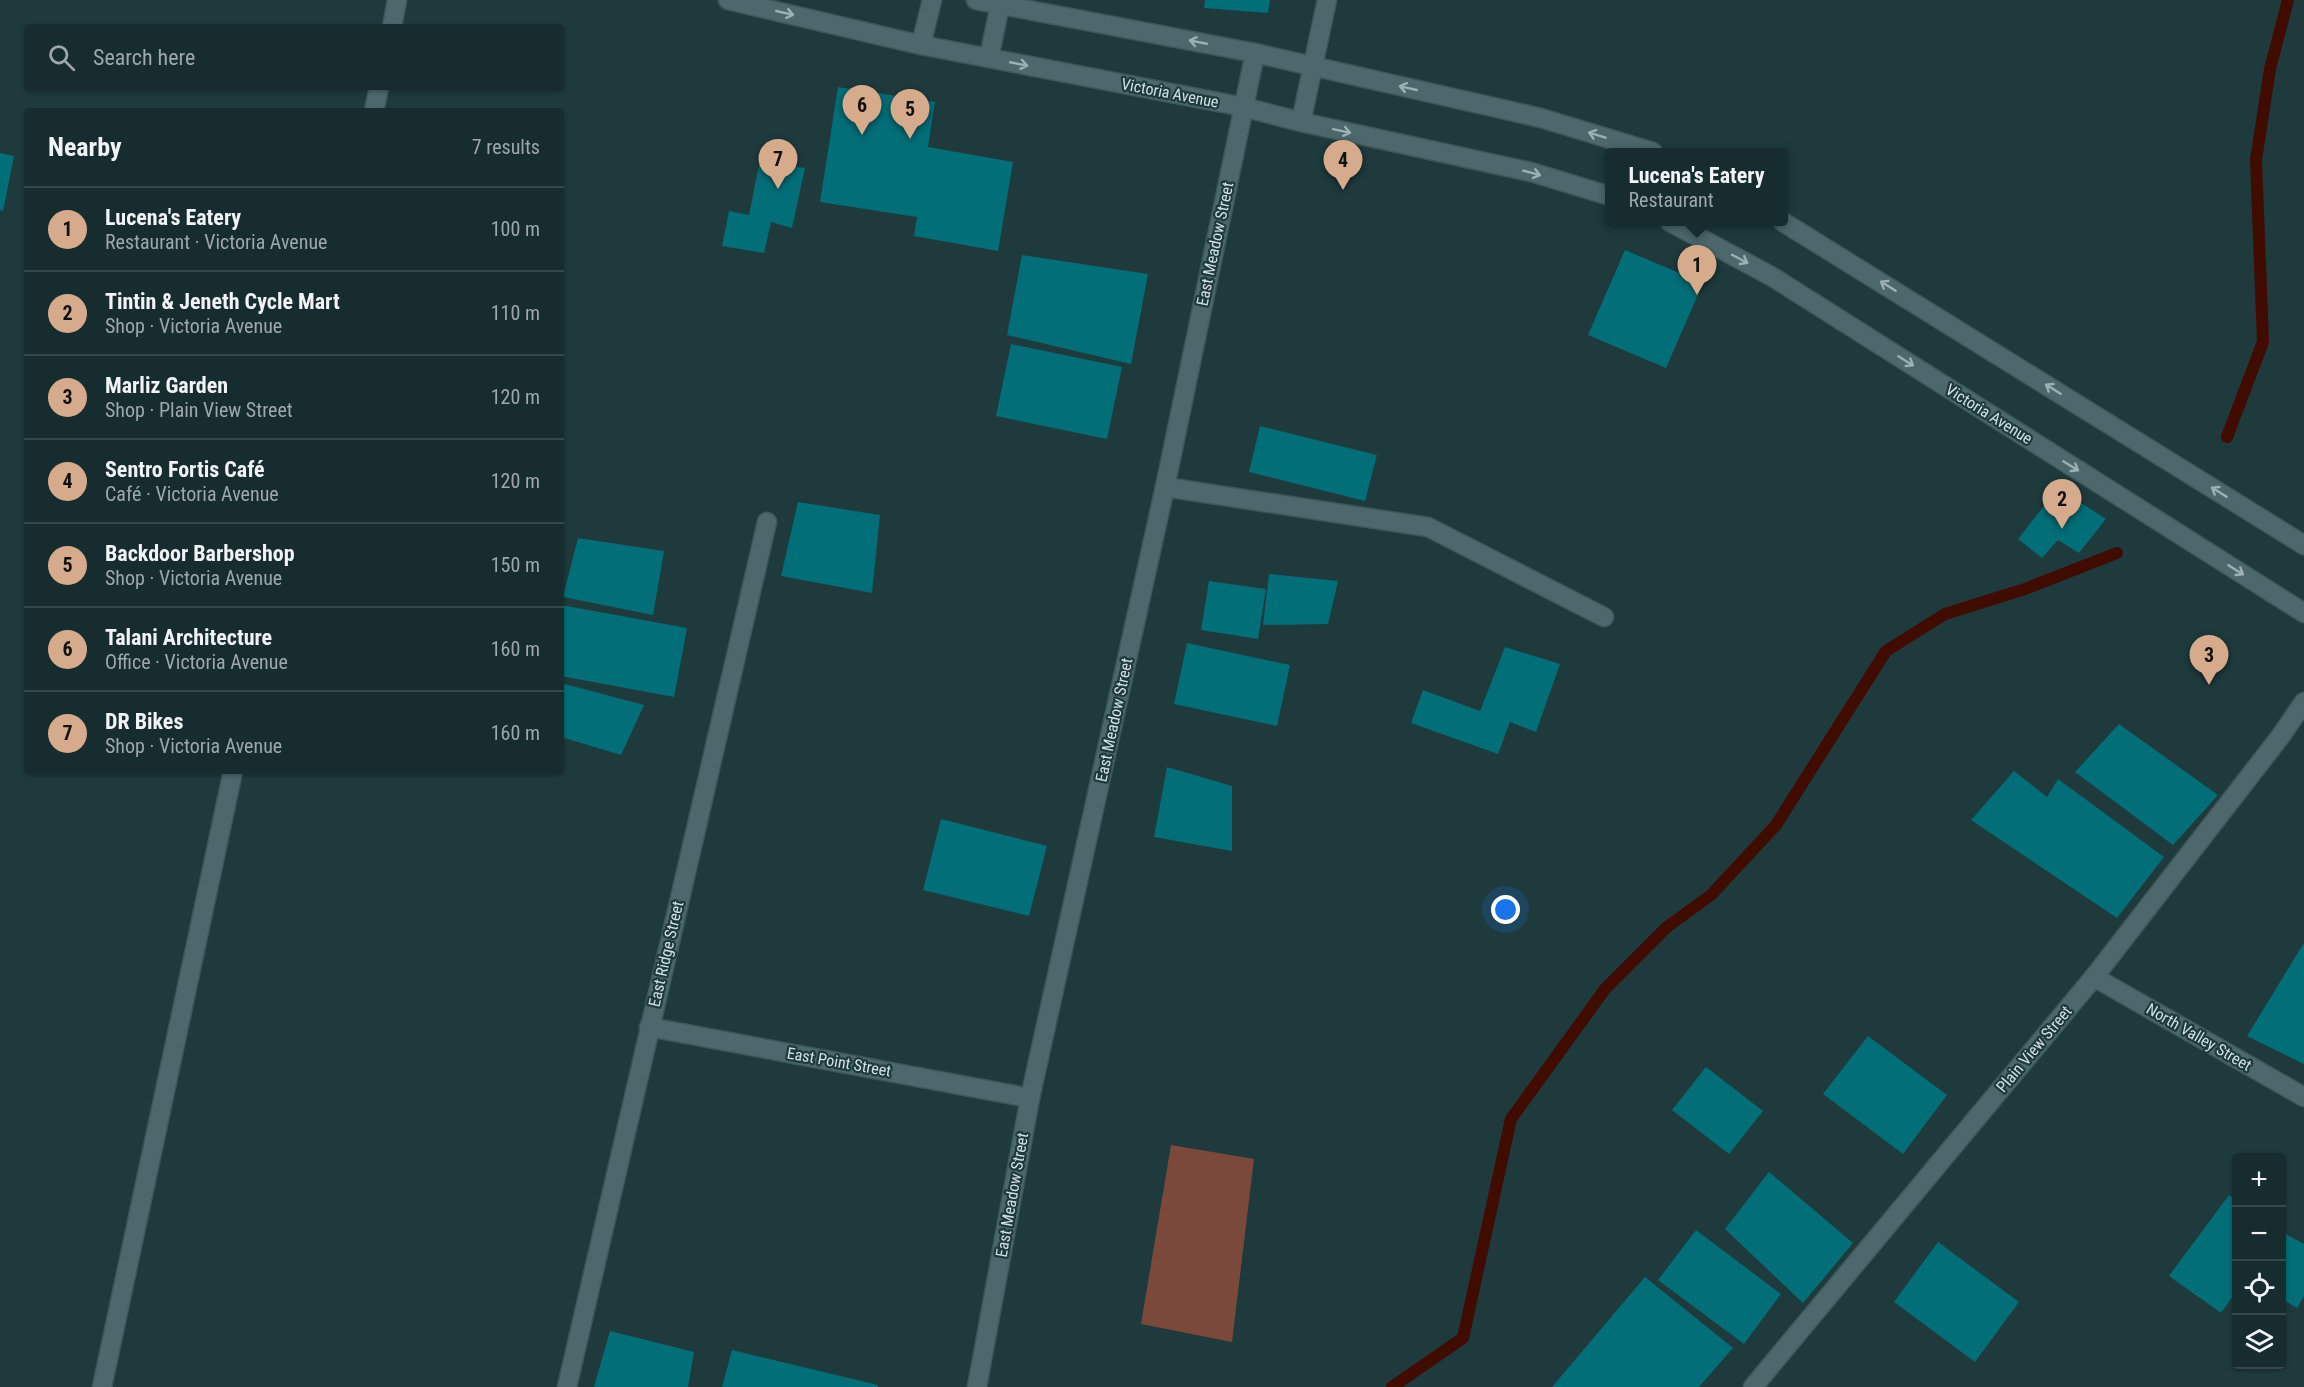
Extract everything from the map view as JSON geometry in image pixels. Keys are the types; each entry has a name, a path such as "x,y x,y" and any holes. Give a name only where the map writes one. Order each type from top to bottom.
{"street":[{"path":"393,24 397,0"},
{"name":"Victoria Avenue","path":"728,0 921,45 1244,107 1301,122 1531,172 1605,194"},
{"path":"921,45 932,0"},
{"path":"976,0 1001,2 1256,53 1540,118 1637,148"},
{"path":"1301,122 1327,0"},
{"path":"990,58 1001,2"},
{"name":"East Meadow Street","path":"977,1387 1030,1098 1165,487 1256,53"},
{"path":"375,108 378,90"},
{"path":"1788,225 2304,546"},
{"name":"Victoria Avenue","path":"1677,226 1771,276 2304,613"},
{"path":"1165,487 1428,527 1604,617"},
{"name":"East Ridge Street","path":"567,1387 767,522"},
{"name":"Plain View Street","path":"1753,1387 2094,976 2280,737 2304,702"},
{"path":"102,1387 232,774"},
{"name":"North Valley Street","path":"2094,976 2304,1097"},
{"name":"East Point Street","path":"649,1027 1030,1098"}],"shaded area":[{"path":"1171,1145 1254,1159 1232,1342 1141,1324"}],"building":[{"path":"1205,0 1270,0 1268,13 1204,8"},
{"path":"838,87 935,102 928,147 1013,162 998,251 914,236 917,217 820,202"},
{"path":"0,153 14,156 3,211 0,210"},
{"path":"760,160 805,168 792,228 771,222 764,253 722,246 729,211 749,215"},
{"path":"1625,250 1703,283 1666,368 1588,335"},
{"path":"1022,255 1148,274 1131,364 1007,335"},
{"path":"1011,344 1122,367 1107,439 996,416"},
{"path":"1260,426 1377,455 1365,501 1249,472"},
{"path":"2058,488 2106,519 2079,553 2058,540 2042,558 2018,539"},
{"path":"798,502 880,515 872,593 781,576"},
{"path":"578,538 664,551 653,615 564,597"},
{"path":"1269,574 1338,581 1328,624 1263,625"},
{"path":"1209,581 1266,589 1258,639 1201,630"},
{"path":"564,606 687,628 674,697 564,677"},
{"path":"1187,643 1290,665 1277,726 1174,704"},
{"path":"1505,647 1560,664 1536,732 1510,722 1498,754 1411,723 1423,690 1480,711"},
{"path":"564,684 644,705 621,755 564,738"},
{"path":"2119,724 2218,795 2173,845 2075,772"},
{"path":"1167,767 1232,786 1232,851 1154,837"},
{"path":"2014,771 2047,797 2058,779 2164,857 2117,918 1971,820"},
{"path":"941,819 1047,846 1029,916 923,890"},
{"path":"2304,943 2304,1064 2247,1036"},
{"path":"1868,1036 1947,1095 1903,1154 1823,1094"},
{"path":"1706,1067 1763,1111 1729,1154 1672,1110"},
{"path":"1769,1172 1853,1243 1803,1303 1725,1229"},
{"path":"2229,1195 2232,1197 2232,1298 2221,1313 2169,1276"},
{"path":"1696,1230 1781,1294 1744,1344 1658,1280"},
{"path":"2286,1234 2304,1244 2304,1296 2297,1308 2286,1301"},
{"path":"1938,1242 2019,1302 1975,1362 1894,1302"},
{"path":"1645,1277 1733,1348 1699,1387 1552,1387"},
{"path":"610,1331 694,1352 688,1387 594,1387"},
{"path":"732,1350 878,1385 878,1387 722,1387"}],"waterway":[{"path":"2227,437 2263,342 2256,160 2270,69 2288,0"},
{"path":"1392,1387 1463,1338 1511,1119 1605,989 1667,927 1711,895 1776,825 1886,651 1945,614 2025,589 2117,553"}],"place":[{"name":"Talani Architecture","path":"862,135"},
{"name":"Backdoor Barbershop","path":"910,139"},
{"name":"DR Bikes","path":"778,189"},
{"name":"Sentro Fortis Café","path":"1343,190"},
{"name":"Lucena's Eatery","path":"1697,295"},
{"name":"Tintin & Jeneth Cycle Mart","path":"2062,529"},
{"name":"Marliz Garden","path":"2209,685"}]}
